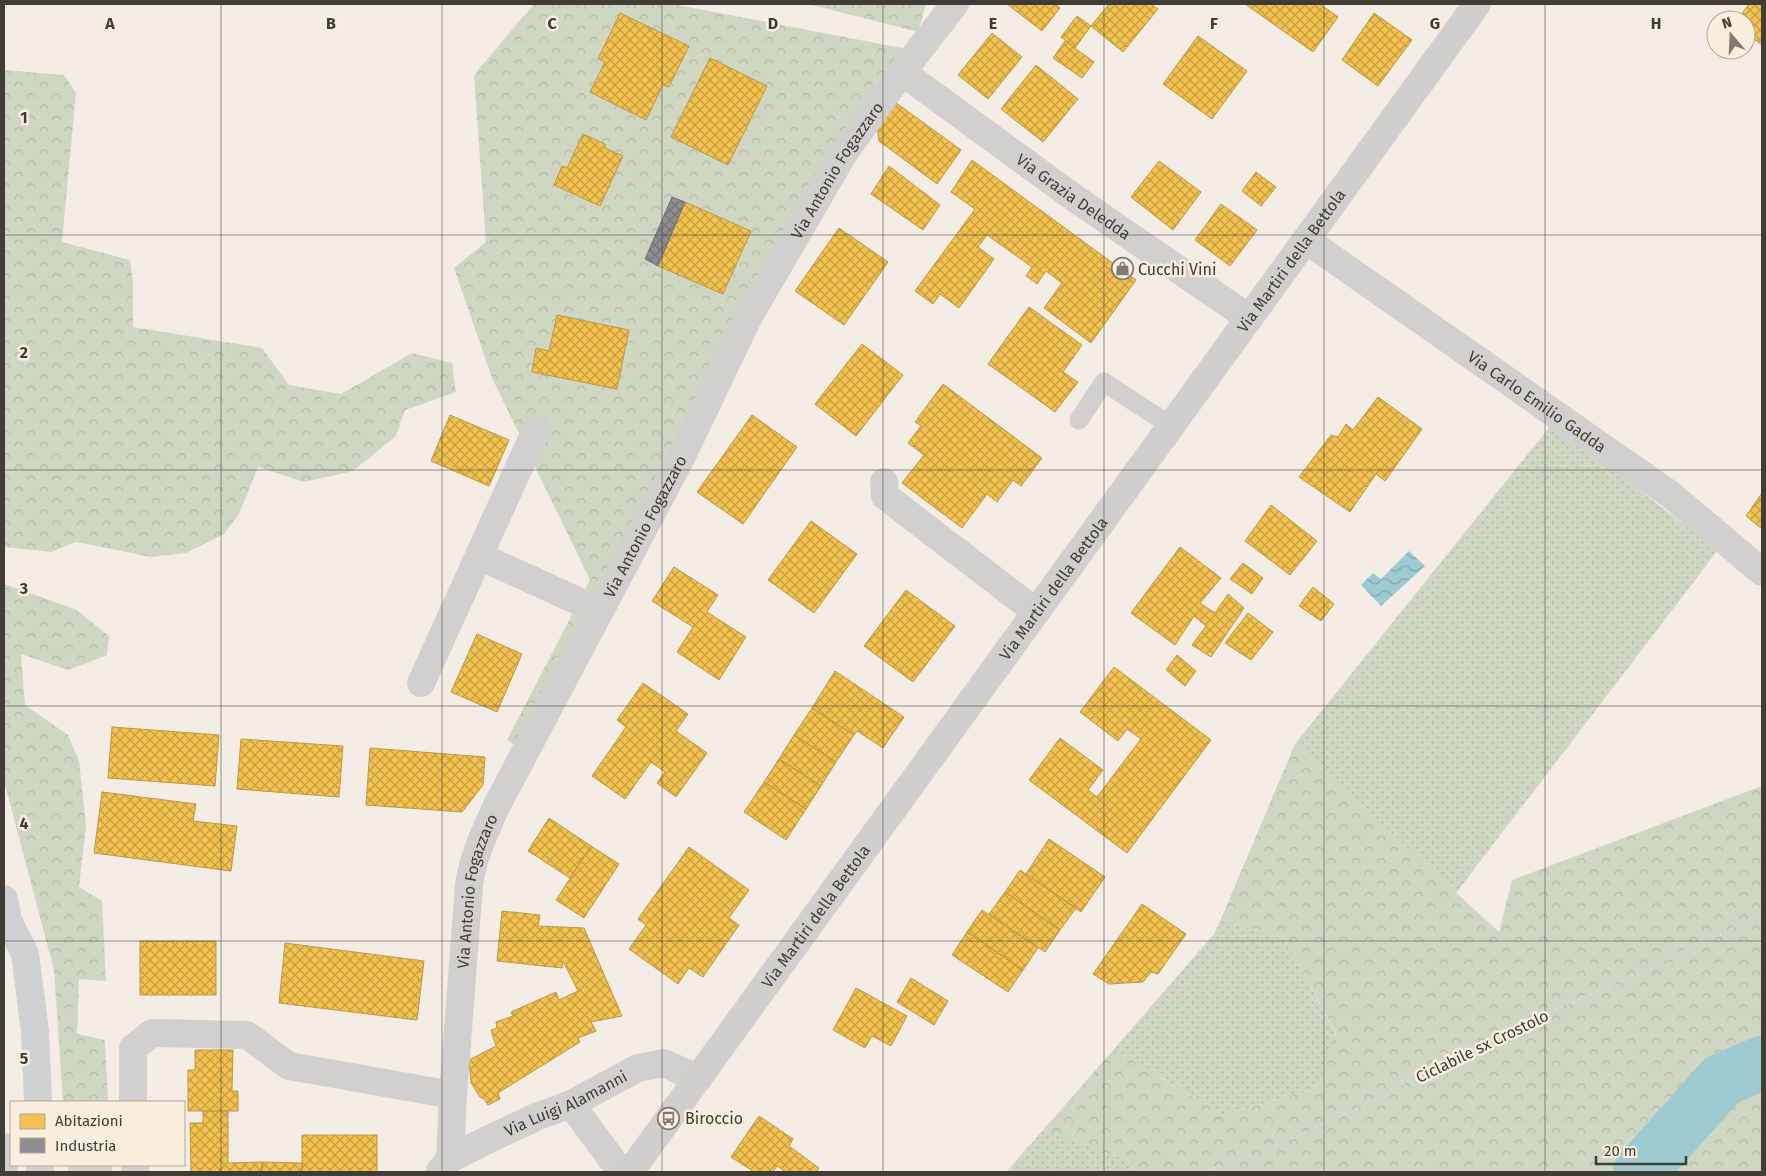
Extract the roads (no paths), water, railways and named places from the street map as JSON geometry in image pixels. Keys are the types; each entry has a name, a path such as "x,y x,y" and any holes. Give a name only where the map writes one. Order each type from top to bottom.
{"main road":[{"name":"Via Martiri della Bettola","path":"630,1172 1476,4"},
{"path":"5,917 25,954 35,1031 38,1101"},
{"path":"4,1147 4,1172"}],"street":[{"name":"Via Antonio Fogazzaro","path":"444,1166 453,1095 472,865 497,805 681,458 748,318 837,162 865,121 956,4"},
{"name":"Via Grazia Deledda","path":"902,72 1073,197 1249,318"},
{"name":"Via Carlo Emilio Gadda","path":"1306,240 1672,495 1762,572"},
{"path":"421,683 536,430"},
{"path":"884,482 885,496 1036,612"},
{"path":"479,556 600,612"},
{"path":"133,1101 133,1048 152,1033 248,1035 288,1066 453,1095"},
{"name":"Via Luigi Alamanni","path":"444,1166 483,1142 536,1117 571,1104 638,1068 664,1063 698,1079"},
{"path":"571,1104 621,1172"}],"lane":[{"path":"1079,420 1104,382 1171,426"}],"water":[{"path":"1409,551 1425,566 1381,606 1361,585 1373,573 1381,579"}],"waterway":[{"path":"1640,1172 1722,1080 1762,1063"}],"place":[{"name":"Cucchi Vini","path":"1122,269"},
{"name":"Biroccio","path":"669,1118"}]}
